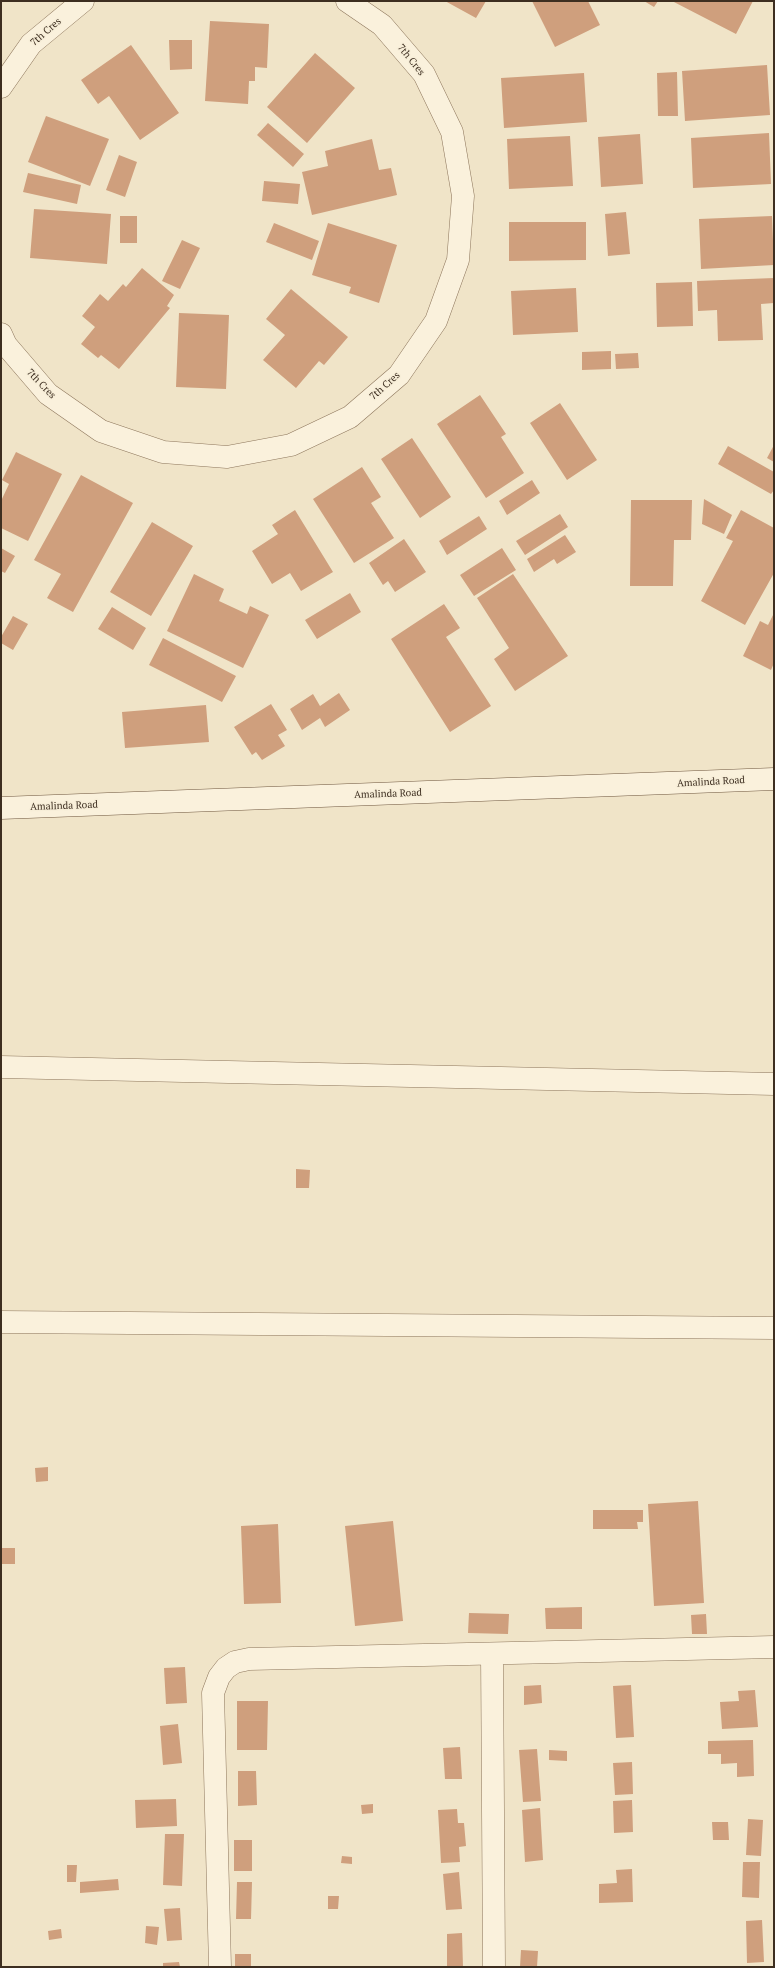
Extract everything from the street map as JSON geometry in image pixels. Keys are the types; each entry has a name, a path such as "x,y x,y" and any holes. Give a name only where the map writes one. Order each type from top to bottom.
{"street":[{"name":"7th Cres","path":"1,87 30,44 82,1"},
{"name":"7th Cres","path":"1,334 6,345 48,394 101,431 163,452 227,457 291,445 350,417 400,375 439,315 458,260 463,196 452,132 424,74 382,25 347,1"},
{"name":"Amalinda Road","path":"1,808 774,779"},
{"path":"1,1067 774,1084"},
{"path":"1,1322 774,1328"},
{"path":"220,1967 214,1693 219,1677 226,1668 235,1662 249,1659 774,1647"},
{"path":"492,1654 494,1967"}],"building":[{"path":"445,1 486,1 476,18"},
{"path":"532,1 588,1 600,25 555,47"},
{"path":"644,1 658,1 654,7"},
{"path":"672,1 753,1 736,34"},
{"path":"210,21 269,24 267,68 255,67 255,81 249,81 248,104 205,101"},
{"path":"169,40 192,40 192,69 170,70"},
{"path":"131,45 179,113 140,140 109,96 98,104 81,80"},
{"path":"315,53 355,88 307,143 267,107"},
{"path":"767,65 770,115 685,121 682,71"},
{"path":"677,72 678,116 658,116 657,73"},
{"path":"584,73 587,122 504,128 501,78"},
{"path":"46,116 109,139 90,186 28,162"},
{"path":"268,123 304,154 293,167 257,135"},
{"path":"769,133 771,184 693,188 691,138"},
{"path":"640,134 643,184 601,187 598,137"},
{"path":"570,136 573,186 509,189 507,139"},
{"path":"372,139 379,170 391,168 397,195 312,215 302,172 328,166 325,151"},
{"path":"119,155 137,162 125,197 106,190"},
{"path":"28,173 81,185 77,204 23,192"},
{"path":"264,181 300,184 298,204 262,201"},
{"path":"34,209 111,214 107,264 30,258"},
{"path":"626,212 630,254 608,256 605,214"},
{"path":"120,216 137,216 137,243 120,243"},
{"path":"772,216 774,265 701,269 699,219"},
{"path":"509,222 586,222 586,260 509,261"},
{"path":"274,223 319,241 312,260 266,242"},
{"path":"328,223 397,245 379,303 349,293 351,287 312,275"},
{"path":"182,240 200,248 180,289 162,281"},
{"path":"142,268 174,295 167,306 170,308 119,369 101,355 98,358 81,344 95,327 82,316 100,294 108,301 123,284 126,287"},
{"path":"774,278 774,303 761,304 763,340 718,341 717,310 698,311 697,281"},
{"path":"692,282 693,326 657,327 656,283"},
{"path":"576,288 578,332 513,335 511,291"},
{"path":"291,289 348,337 324,365 319,361 296,388 263,360 285,335 266,319"},
{"path":"179,313 229,315 226,389 176,387"},
{"path":"611,351 611,369 582,370 582,352"},
{"path":"638,353 639,368 616,369 615,354"},
{"path":"480,395 506,434 501,437 524,473 486,498 437,424"},
{"path":"560,403 597,460 567,480 530,423"},
{"path":"412,438 451,497 420,518 381,459"},
{"path":"774,445 774,462 767,458"},
{"path":"728,446 774,472 774,490 771,494 718,464"},
{"path":"16,452 62,474 28,541 1,528 1,501 9,484 2,480"},
{"path":"362,467 381,497 371,503 394,538 354,563 313,499"},
{"path":"81,475 133,503 73,612 47,598 61,574 34,560"},
{"path":"532,480 540,493 507,515 499,501"},
{"path":"704,499 732,515 724,534 702,524"},
{"path":"631,500 692,500 691,540 674,540 673,586 630,586"},
{"path":"295,510 333,572 301,591 290,573 272,584 252,551 278,534 272,525"},
{"path":"741,510 774,528 774,573 745,625 701,601 733,541 726,538"},
{"path":"560,514 568,527 525,555 516,541"},
{"path":"479,516 487,529 447,555 439,541"},
{"path":"152,522 193,546 151,616 110,592"},
{"path":"565,535 576,552 557,564 554,559 534,572 527,559"},
{"path":"404,539 426,572 395,592 388,581 383,585 369,563"},
{"path":"1,548 15,556 5,573 1,571"},
{"path":"502,548 516,570 474,596 460,575"},
{"path":"194,574 224,589 219,601 247,614 250,606 269,615 243,668 167,631"},
{"path":"513,574 568,656 515,691 494,659 509,648 477,598"},
{"path":"350,593 361,612 317,639 305,620"},
{"path":"444,604 460,628 446,637 491,706 450,732 391,639"},
{"path":"112,607 146,628 133,650 98,629"},
{"path":"774,613 774,663 771,670 743,656 760,621 768,625"},
{"path":"13,616 28,624 13,650 1,643 1,637"},
{"path":"163,638 236,676 222,702 149,665"},
{"path":"339,693 350,710 325,727 320,718 302,730 290,709 313,694 320,706"},
{"path":"271,704 287,730 278,735 285,746 262,760 256,752 252,755 234,727"},
{"path":"206,705 209,742 125,748 122,712"},
{"path":"296,1169 310,1170 309,1188 296,1188"},
{"path":"48,1467 48,1481 36,1482 35,1468"},
{"path":"698,1501 704,1603 654,1606 648,1504"},
{"path":"593,1510 643,1510 643,1522 637,1522 638,1529 593,1529"},
{"path":"393,1521 403,1621 355,1626 345,1526"},
{"path":"278,1524 281,1603 244,1604 241,1526"},
{"path":"1,1548 15,1548 15,1564 1,1564"},
{"path":"582,1607 582,1629 546,1629 545,1608"},
{"path":"469,1613 509,1614 508,1634 468,1633"},
{"path":"706,1614 707,1634 692,1634 691,1615"},
{"path":"185,1667 187,1703 166,1704 164,1668"},
{"path":"541,1685 542,1703 524,1705 524,1686"},
{"path":"631,1685 634,1737 616,1738 613,1686"},
{"path":"755,1690 758,1727 722,1729 720,1702 739,1701 738,1691"},
{"path":"237,1701 268,1701 267,1750 237,1750"},
{"path":"178,1724 182,1763 163,1765 160,1726"},
{"path":"753,1740 754,1776 737,1777 737,1763 721,1764 721,1754 708,1754 708,1741"},
{"path":"460,1747 462,1779 445,1779 443,1748"},
{"path":"537,1749 541,1801 523,1802 519,1750"},
{"path":"549,1750 567,1751 567,1761 549,1760"},
{"path":"632,1762 633,1794 615,1795 613,1763"},
{"path":"238,1771 256,1771 257,1805 238,1806"},
{"path":"176,1799 177,1826 136,1828 135,1800"},
{"path":"632,1800 633,1832 614,1833 613,1801"},
{"path":"373,1804 373,1813 362,1814 361,1805"},
{"path":"540,1808 543,1860 525,1862 522,1810"},
{"path":"457,1809 458,1823 464,1823 466,1846 459,1847 460,1862 441,1863 438,1810"},
{"path":"748,1819 763,1820 761,1856 746,1855"},
{"path":"712,1822 728,1822 729,1840 713,1840"},
{"path":"165,1834 184,1834 182,1886 163,1885"},
{"path":"234,1840 252,1840 252,1871 234,1871"},
{"path":"342,1856 352,1857 352,1864 341,1863"},
{"path":"743,1862 760,1862 759,1898 742,1897"},
{"path":"67,1865 77,1865 76,1882 67,1882"},
{"path":"632,1869 633,1902 599,1903 599,1884 617,1883 616,1870"},
{"path":"459,1872 462,1909 446,1910 443,1874"},
{"path":"118,1879 119,1890 80,1893 80,1882"},
{"path":"237,1882 252,1882 251,1919 236,1919"},
{"path":"328,1896 339,1896 338,1909 328,1909"},
{"path":"180,1908 182,1940 167,1941 164,1909"},
{"path":"762,1920 764,1962 747,1963 746,1921"},
{"path":"146,1926 159,1927 157,1945 145,1943"},
{"path":"61,1929 62,1938 49,1940 48,1931"},
{"path":"462,1933 463,1967 447,1967 447,1934"},
{"path":"521,1950 538,1951 537,1967 520,1967"},
{"path":"235,1954 251,1954 251,1967 235,1967"},
{"path":"179,1962 180,1967 163,1967 163,1963"}]}
